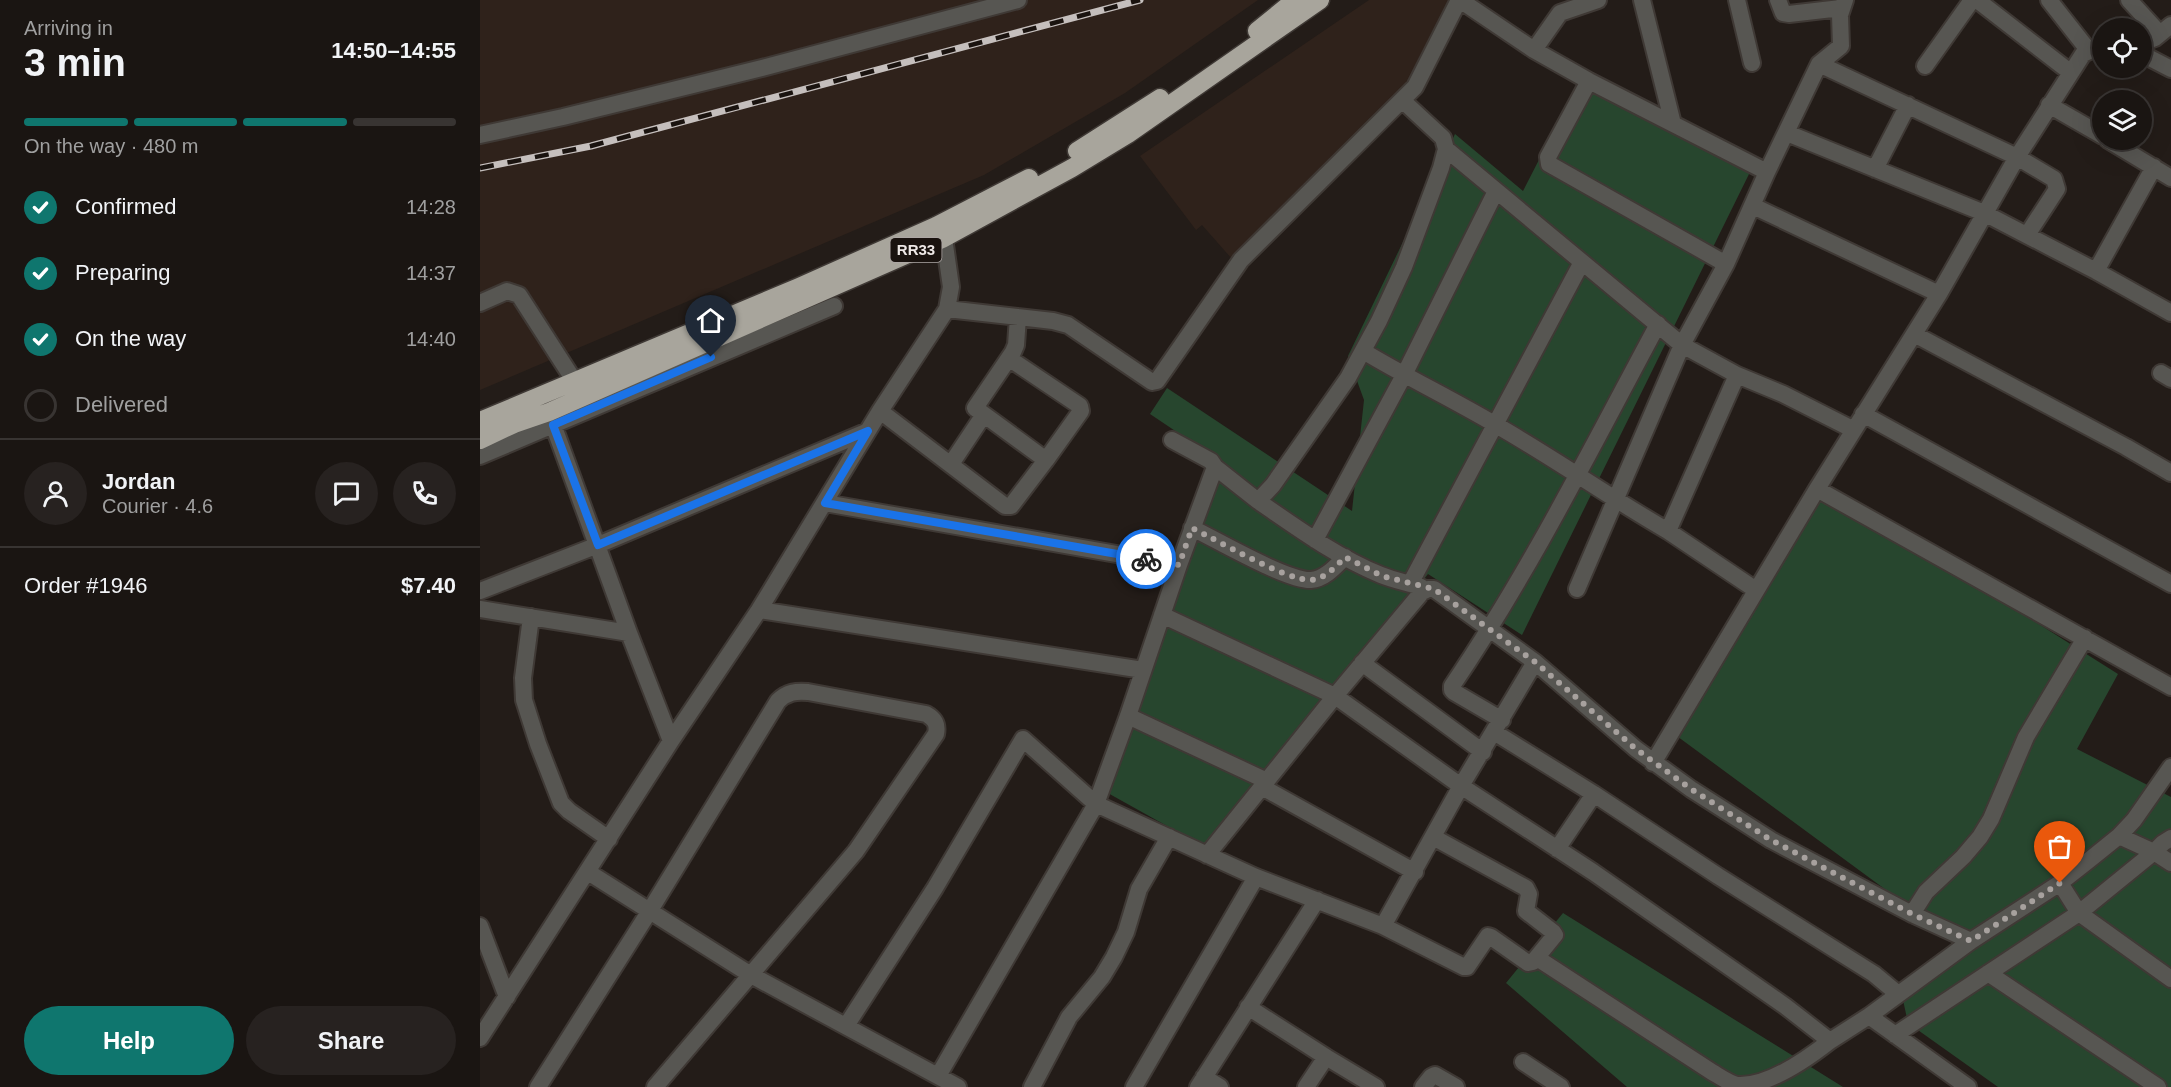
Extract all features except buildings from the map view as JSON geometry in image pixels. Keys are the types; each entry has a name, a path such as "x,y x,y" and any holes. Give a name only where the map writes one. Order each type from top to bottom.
{"highway":[{"name":"RR33","path":"481,418 575,382 936,226 1076,152 1176,88 1248,38 1295,0"},
{"name":"RR33","path":"480,440 514,424 551,418 835,284 942,239 1072,168 1128,134 1320,0"}],"street":[{"path":"480,135 762,68 1018,0"},
{"path":"947,309 1053,321 1068,325 1152,381 1157,381 1241,260 1415,87 1459,0 1534,50 1589,81 1767,172"},
{"path":"1534,50 1557,7 1598,0"},
{"path":"1642,0 1673,124"},
{"path":"1737,0 1752,63"},
{"path":"1577,589 1682,345 1726,264 1819,64 1841,46 1843,4 1789,14 1784,13 1778,0"},
{"path":"1924,66 1974,0 2070,72"},
{"path":"2049,0 2092,46"},
{"path":"2129,0 2165,29 2152,37"},
{"path":"1653,763 1817,489 1939,294 1984,213 2049,105 2083,54 2092,51"},
{"path":"2152,59 2171,69"},
{"path":"1819,64 2018,157 2054,179 2057,189 2027,235"},
{"path":"1589,81 1548,157 1549,164 1726,264"},
{"path":"1258,501 1273,485 1324,413 1363,351 1404,267 1441,168 1446,149 1443,138 1402,99"},
{"path":"1875,169 1908,105"},
{"path":"2049,105 2092,130"},
{"path":"1787,133 1984,213 2171,313"},
{"path":"1446,149 1682,345 1737,375 1783,394 1854,430"},
{"path":"2125,150 2171,178"},
{"path":"2096,271 2154,167"},
{"path":"1315,540 1404,375 1496,191"},
{"path":"1753,206 1939,294"},
{"path":"480,1038 671,741 759,610 880,411 947,309 951,287 945,245 942,239"},
{"path":"1410,584 1582,262"},
{"path":"480,303 507,291 519,295 575,382"},
{"path":"480,456 551,418 834,306"},
{"path":"1018,317 1016,345 1010,359 975,407 983,416 1046,460"},
{"path":"1658,324 1578,474 1491,629 1452,686 1452,690 1498,726 1594,794 1718,876 1874,974 1898,994"},
{"path":"1914,334 2171,473"},
{"path":"1363,351 1495,424 1578,474 1615,501 1668,531 1756,590"},
{"path":"880,411 1009,507 1081,411 1080,406 1010,359"},
{"path":"1668,531 1737,375"},
{"path":"1863,414 2171,584"},
{"path":"951,464 983,416"},
{"path":"551,418 671,741"},
{"path":"480,591 598,545 868,431"},
{"path":"1172,440 1211,461 1215,467 1258,501 1315,540 1382,576 1434,589 1535,662 1653,763 1771,840 1912,914 1971,941"},
{"path":"938,1076 1096,804 1215,467"},
{"path":"1817,489 2171,687"},
{"path":"825,503 1179,565"},
{"path":"1192,528 1289,576 1312,580 1330,572 1345,557"},
{"path":"1207,855 1362,663 1422,592 1428,589"},
{"path":"480,609 629,633"},
{"path":"759,610 1143,670"},
{"path":"1162,615 1335,696 1461,786 1557,849 1785,1006 1830,1041"},
{"path":"531,617 522,685 528,717 561,803 569,812 609,839"},
{"path":"1912,914 1935,883 1963,857 1980,837 1991,819 2026,737 2085,638"},
{"path":"1383,926 1461,786 1535,662"},
{"path":"1362,663 1483,752"},
{"path":"538,1087 649,912 778,701 794,692 808,692 932,717 936,722 936,734 870,833 655,1087"},
{"path":"1128,716 1264,784 1415,872"},
{"path":"846,1026 935,888 1023,739 1096,804 1256,877 1383,926 1464,967 1467,967 1488,936 1528,963 1532,963 1555,936 1526,911 1529,894 1526,888 1433,837"},
{"path":"1537,958 1712,1072 1737,1085 1761,1082 1798,1066 1971,941 2060,883 2119,836 2141,812 2171,767"},
{"path":"1557,849 1594,794"},
{"path":"2119,836 2154,852 2171,863"},
{"path":"1032,1087 1069,1017 1102,977 1114,957 1126,932 1138,889 1169,837"},
{"path":"1895,1035 2079,913 2171,838"},
{"path":"588,872 751,975 958,1087"},
{"path":"1134,1087 1256,877"},
{"path":"2060,883 2079,913 2171,979"},
{"path":"1220,1087 1201,1082 1317,900"},
{"path":"480,926 507,996"},
{"path":"1988,973 2158,1087"},
{"path":"1248,1007 1376,1087"},
{"path":"1869,1016 1968,1087"},
{"path":"1306,1087 1326,1057"},
{"path":"1523,1062 1561,1087"},
{"path":"1423,1087 1431,1077 1436,1075 1456,1087"}],"shaded area":[{"path":"480,0 1258,0 1125,93 984,175 480,390"},
{"path":"1369,0 1455,0 1420,94 1240,268 1202,225 1196,230 1140,156"}],"green space":[{"path":"1583,74 1751,170 1522,635 1428,574 1210,850 1106,792 1184,568 1226,465 1150,414 1167,388 1352,511 1364,400 1348,356 1455,134 1523,191"},
{"path":"1823,488 2118,674 2077,749 2171,797 2171,1087 1998,1087 1908,1023 1903,1000 1954,940 1670,731"},
{"path":"1563,913 1843,1087 1627,1087 1506,983"}],"railway":[{"path":"480,168 591,146 1140,0"}],"way so far":[{"path":"1146,559 1179,565 1192,528 1289,576 1312,580 1330,572 1345,557 1382,576 1434,589 1535,662 1653,763 1691,789 1771,840 1912,914 1971,941 2060,883"}],"route":[{"path":"711,357 553,425 598,545 868,431 825,503 1146,559"}]}
